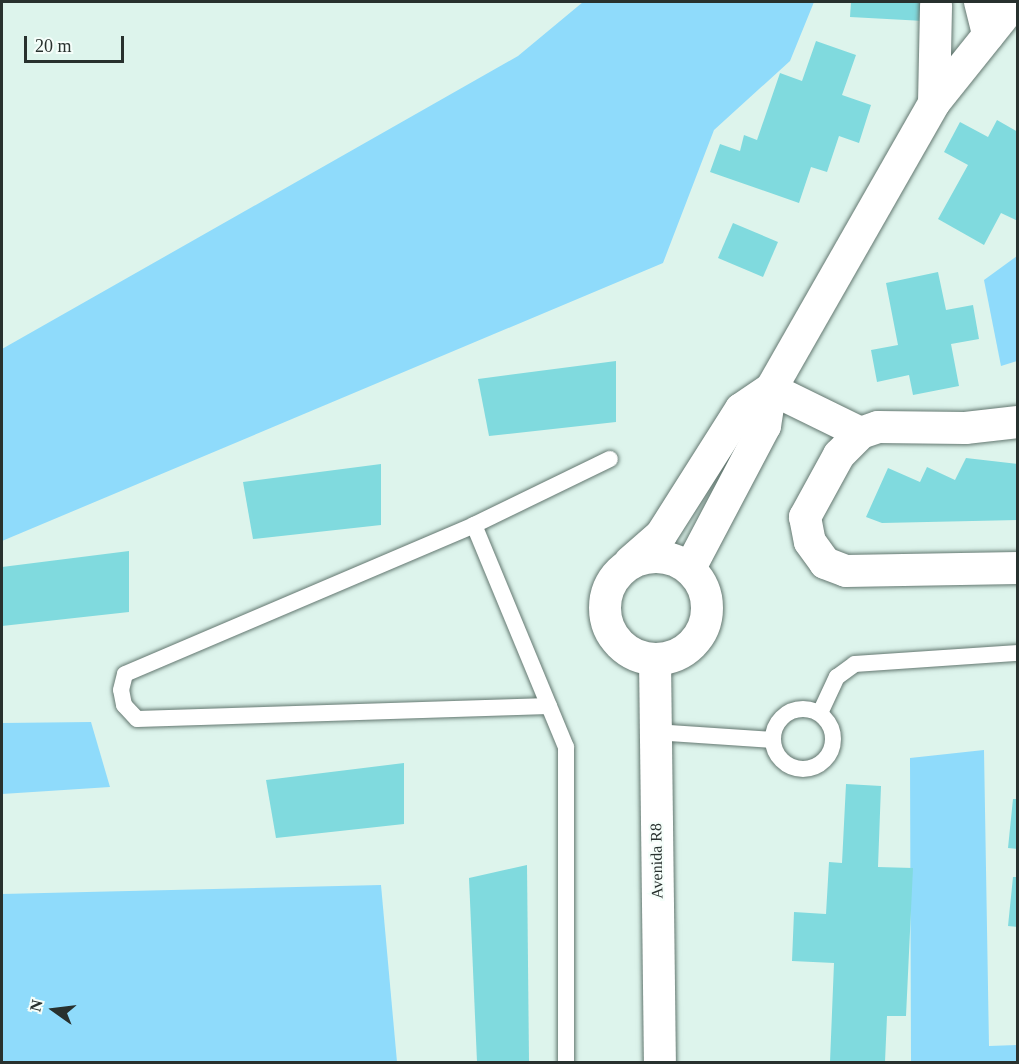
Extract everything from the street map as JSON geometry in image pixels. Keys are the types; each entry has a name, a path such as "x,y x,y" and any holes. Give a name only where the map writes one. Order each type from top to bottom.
{"street":[{"path":"980,2 988,35"},
{"path":"690,568 765,426 771,389 934,103 1015,2"},
{"path":"934,103 936,5"},
{"path":"771,389 861,433"},
{"path":"630,562 661,556 690,568 706,594 705,627 685,651 655,660 620,645 604,611 616,575 630,562 662,535 741,409 771,389"},
{"path":"1017,422 965,428 878,427 861,433 839,455 805,517 810,542 825,562 846,571 1017,568"},
{"name":"Avenida R8","path":"655,660 660,1062"}],"lane":[{"path":"549,706 137,719 124,705 125,674 474,525 610,459"},
{"path":"474,525 549,706 568,761 566,1062"},
{"path":"820,713 837,677 855,664 1017,653"},
{"path":"794,710 820,713 831,726 833,743 825,759 811,768 794,768 779,757 773,740 775,727 794,710"},
{"path":"655,732 773,740"}],"water":[{"path":"583,2 814,2 790,61 714,130 663,263 2,541 2,349 518,56"},
{"path":"1017,256 1017,361 1001,366 984,280"},
{"path":"91,722 110,787 2,794 2,723"},
{"path":"984,750 989,1046 1017,1045 1017,1062 911,1062 910,758"},
{"path":"381,885 397,1062 2,1062 2,894"}],"building":[{"path":"851,2 925,2 924,21 850,17"},
{"path":"816,41 856,55 842,95 871,105 859,143 839,136 827,172 811,167 799,203 710,172 720,144 740,151 744,135 757,140 780,73 802,81"},
{"path":"997,120 1018,132 1018,221 1001,213 984,245 938,219 968,165 944,152 960,122 988,137"},
{"path":"733,223 778,242 763,277 718,258"},
{"path":"938,272 946,310 973,305 979,339 951,344 959,386 913,395 909,375 877,382 871,350 898,345 886,283"},
{"path":"616,361 616,422 489,436 478,379"},
{"path":"966,458 1018,464 1018,520 882,523 866,517 888,468 920,482 927,467 955,480"},
{"path":"381,464 381,525 253,539 243,482"},
{"path":"129,551 129,612 2,626 2,567"},
{"path":"404,763 404,824 276,838 266,780"},
{"path":"846,784 881,786 878,867 913,868 906,1016 887,1016 885,1062 830,1062 834,963 792,961 794,912 826,914 829,862 842,863"},
{"path":"1013,799 1018,799 1018,849 1008,848"},
{"path":"527,865 529,1062 477,1062 469,878"},
{"path":"1013,877 1018,877 1018,927 1008,926"}]}
